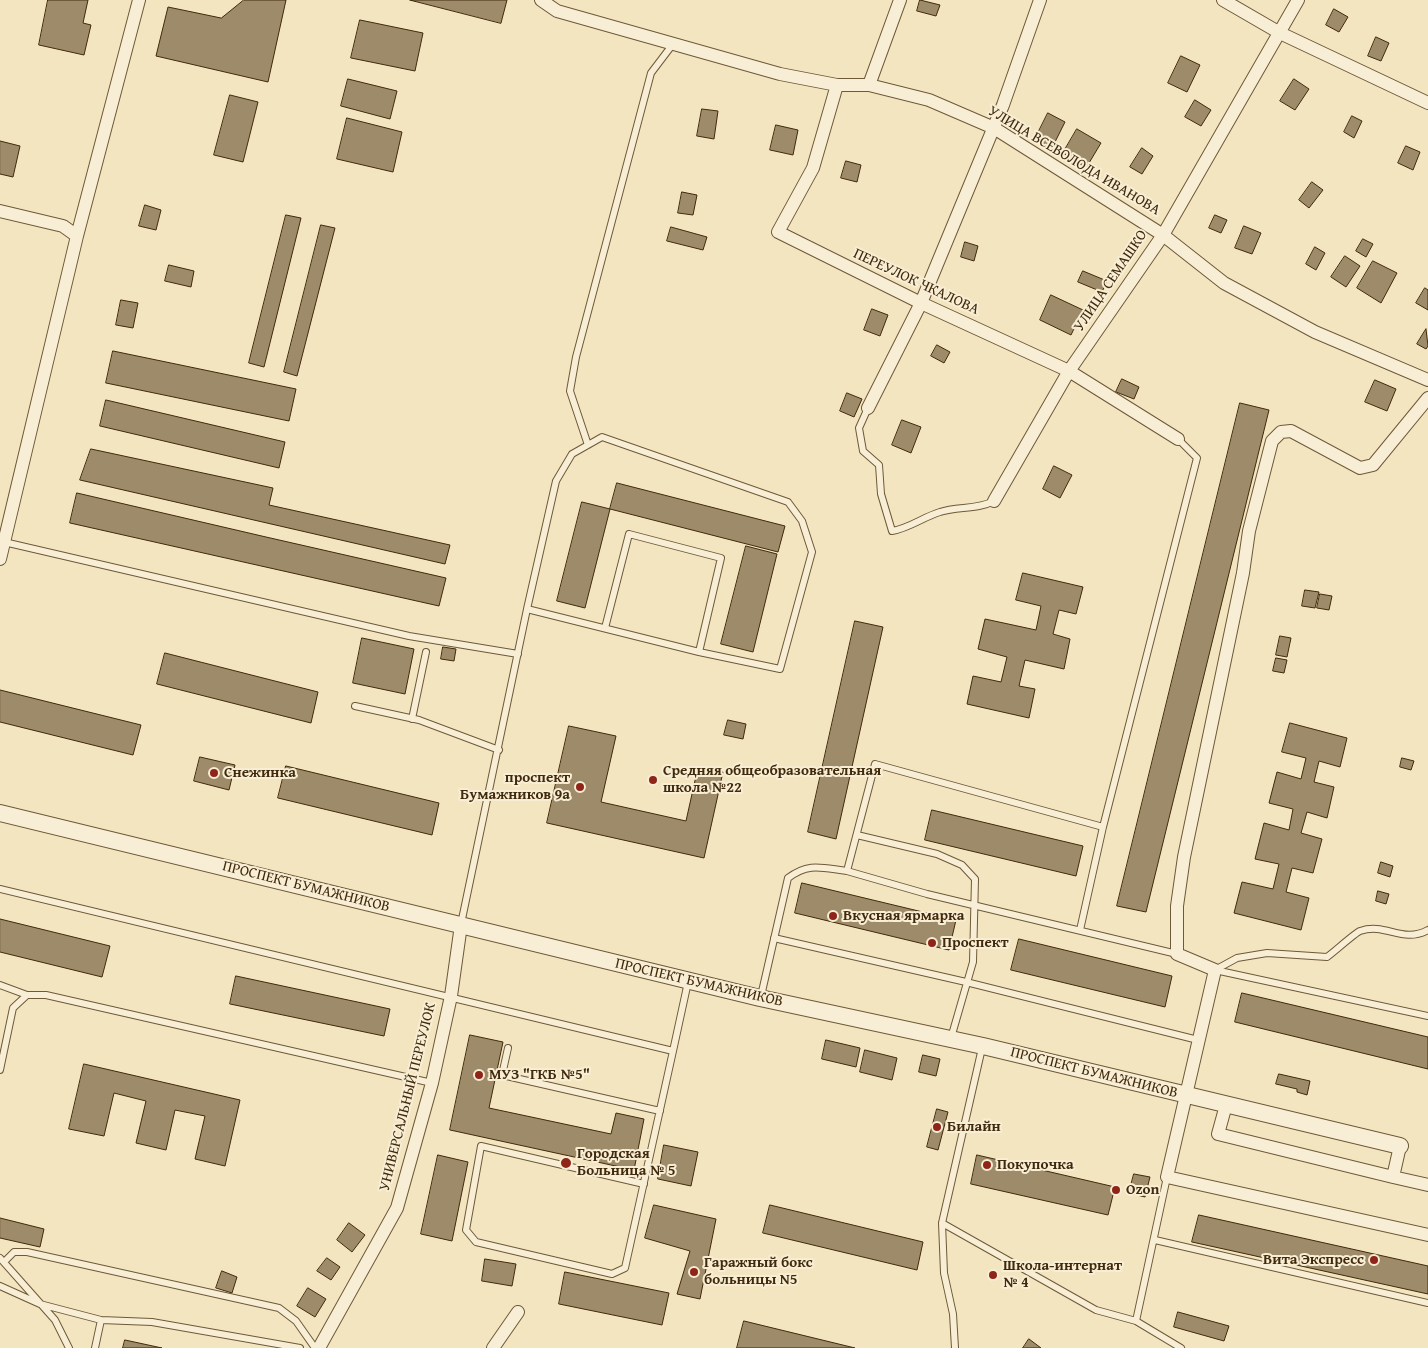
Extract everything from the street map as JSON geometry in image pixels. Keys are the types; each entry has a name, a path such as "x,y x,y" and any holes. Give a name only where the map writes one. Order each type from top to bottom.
{"street":[{"path":"0,559 78,236 139,0"},
{"name":"УЛИЦА ВСЕВОЛОДА ИВАНОВА","path":"541,0 557,11 780,74 837,85 869,85 930,100 994,128 1163,234 1224,283 1315,332 1428,380"},
{"path":"869,85 900,0"},
{"path":"868,408 922,304 994,128 1040,0"},
{"path":"1223,0 1280,33 1428,103"},
{"name":"УЛИЦА СЕМАШКО","path":"994,501 1069,371 1163,234 1298,0"},
{"name":"ПЕРЕУЛОК ЧКАЛОВА","path":"837,85 813,168 778,232 922,304 1069,371 1178,439"},
{"path":"0,211 63,226 78,236"},
{"path":"1428,398 1373,465 1360,468 1291,431 1281,432 1272,440 1249,531 1243,573 1184,856 1177,906 1177,954 1215,970 1184,1094 1167,1177 1428,1235"},
{"name":"ПРОСПЕКТ БУМАЖНИКОВ","path":"0,813 760,998 983,1046 1400,1146"},
{"name":"УНИВЕРСАЛЬНЫЙ ПЕРЕУЛОК","path":"319,1348 397,1208 432,1083 451,996 461,925"},
{"path":"1226,1104 1218,1134 1428,1185"},
{"path":"1393,1177 1400,1146"},
{"path":"493,1348 518,1312"}],"lane":[{"path":"588,445 570,391 576,358 652,73 673,44"},
{"path":"868,408 859,428 863,451 879,465 882,494 892,531 906,529 938,512 986,505 994,501"},
{"path":"461,925 527,609 556,481 572,454 602,437 788,502 802,521 812,552 780,669 699,652 527,609"},
{"path":"1080,930 1103,827 1197,458 1178,439"},
{"path":"604,628 629,534 721,558 699,652"},
{"path":"4,542 409,636 518,654"},
{"path":"412,719 426,652"},
{"path":"356,706 412,719 499,750"},
{"path":"847,871 875,764 1103,827"},
{"path":"856,835 937,854 962,865 975,878 973,962 950,1040"},
{"path":"760,998 788,878 800,869 814,866 847,871 927,894 1177,954"},
{"path":"0,889 674,1051"},
{"path":"1215,970 1237,958 1267,953 1326,957 1358,931 1376,928 1399,935 1416,936 1428,930"},
{"path":"774,938 966,982 1198,1040"},
{"path":"1215,970 1428,1016"},
{"path":"644,1184 481,1146 466,1230 476,1242 612,1274 625,1268 644,1184 660,1111 674,1051 688,980"},
{"path":"0,985 27,995 46,995 432,1083"},
{"path":"0,1070 13,1008 27,995"},
{"path":"955,1348 952,1314 944,1273 942,1223 983,1046"},
{"path":"508,1048 502,1075 660,1111"},
{"path":"1136,1322 1167,1177"},
{"path":"942,1223 1096,1310 1136,1322 1181,1348"},
{"path":"1155,1240 1428,1303"},
{"path":"70,1348 55,1320 2,1260 14,1252 27,1252 279,1308 296,1320 315,1348"},
{"path":"0,1286 40,1304 101,1320 152,1322 300,1348"},
{"path":"95,1348 101,1320"}],"building":[{"path":"48,0 88,0 83,23 91,25 84,55 39,45"},
{"path":"244,0 286,0 268,82 156,56 168,7 221,18"},
{"path":"410,0 507,0 501,23"},
{"path":"920,0 940,5 936,16 917,11"},
{"path":"1334,9 1348,17 1339,32 1326,25"},
{"path":"360,20 423,33 415,71 351,58"},
{"path":"1376,37 1389,43 1381,61 1368,56"},
{"path":"1181,56 1200,65 1187,92 1168,83"},
{"path":"348,79 397,91 390,119 341,106"},
{"path":"1294,79 1309,89 1295,110 1280,101"},
{"path":"230,95 258,102 243,162 214,155"},
{"path":"1195,100 1211,110 1201,126 1185,117"},
{"path":"702,109 718,111 714,139 697,136"},
{"path":"1048,113 1065,122 1051,150 1034,141"},
{"path":"1352,116 1362,121 1354,138 1344,132"},
{"path":"347,118 402,132 393,172 337,159"},
{"path":"776,125 798,130 793,155 770,150"},
{"path":"1077,129 1101,143 1086,168 1063,153"},
{"path":"0,141 20,146 13,177 0,174"},
{"path":"1406,146 1420,152 1413,170 1398,163"},
{"path":"1142,148 1153,156 1142,174 1130,167"},
{"path":"846,161 861,165 857,182 841,178"},
{"path":"1312,182 1323,190 1309,208 1299,200"},
{"path":"682,192 697,195 693,215 678,213"},
{"path":"145,205 161,210 156,230 139,226"},
{"path":"286,215 301,218 264,367 249,363"},
{"path":"1215,215 1227,220 1221,233 1209,228"},
{"path":"321,225 335,228 297,376 284,372"},
{"path":"1244,226 1261,233 1252,254 1235,248"},
{"path":"671,227 707,237 703,250 667,241"},
{"path":"1363,239 1373,244 1366,257 1356,251"},
{"path":"965,242 978,246 974,261 961,257"},
{"path":"1315,247 1325,253 1316,270 1306,264"},
{"path":"1345,256 1360,266 1346,287 1331,277"},
{"path":"1373,261 1397,273 1381,303 1357,288"},
{"path":"169,265 194,271 191,287 165,281"},
{"path":"1083,271 1107,281 1102,292 1078,282"},
{"path":"1425,288 1428,290 1428,310 1416,303"},
{"path":"1051,295 1083,310 1071,335 1040,320"},
{"path":"121,300 138,303 133,328 116,325"},
{"path":"872,309 888,315 880,336 864,330"},
{"path":"1426,329 1428,346 1426,349 1417,344"},
{"path":"937,345 950,352 944,363 931,356"},
{"path":"113,351 296,389 289,421 106,383"},
{"path":"1122,379 1139,387 1134,399 1116,392"},
{"path":"1375,380 1396,389 1387,411 1365,402"},
{"path":"847,393 862,399 854,417 840,411"},
{"path":"106,400 285,442 279,468 100,426"},
{"path":"1240,403 1269,410 1146,912 1117,906"},
{"path":"902,420 921,427 911,453 892,445"},
{"path":"91,449 273,488 269,505 450,545 445,564 80,480"},
{"path":"1054,466 1072,475 1060,498 1043,489"},
{"path":"617,483 785,526 778,552 610,509"},
{"path":"77,493 446,578 439,606 70,523"},
{"path":"582,502 610,509 585,608 557,601"},
{"path":"746,546 777,554 753,652 721,644"},
{"path":"1023,573 1083,587 1076,614 1059,610 1053,634 1070,639 1064,669 1025,660 1019,686 1035,689 1029,718 967,704 973,676 1001,682 1007,657 978,649 985,619 1036,630 1041,606 1016,600"},
{"path":"1305,590 1319,592 1315,608 1302,606"},
{"path":"1320,594 1332,596 1329,610 1317,608"},
{"path":"855,621 883,627 836,839 808,832"},
{"path":"1280,636 1291,638 1287,657 1276,655"},
{"path":"362,638 414,649 405,694 353,683"},
{"path":"443,647 456,649 454,661 441,659"},
{"path":"165,653 318,692 311,723 157,684"},
{"path":"1276,658 1287,660 1284,673 1273,671"},
{"path":"0,690 141,725 133,755 0,722"},
{"path":"728,720 746,724 743,739 724,735"},
{"path":"1290,723 1347,738 1340,767 1319,761 1314,782 1334,787 1327,818 1307,812 1301,833 1322,839 1313,873 1292,868 1286,892 1309,898 1301,930 1234,913 1242,882 1273,889 1279,864 1255,859 1264,823 1289,830 1293,809 1269,803 1277,772 1301,779 1306,758 1282,752"},
{"name":"проспект Бумажников 9а","path":"569,726 616,736 601,802 686,821 698,767 723,772 704,858 547,823"},
{"name":"Снежинка","path":"200,757 235,765 229,790 194,781"},
{"path":"1402,758 1414,761 1411,770 1400,767"},
{"path":"286,766 439,803 432,835 278,798"},
{"path":"932,810 1083,846 1076,876 925,840"},
{"path":"1381,862 1393,866 1390,877 1378,873"},
{"path":"802,883 956,920 949,950 795,913"},
{"path":"1378,891 1389,894 1386,904 1376,901"},
{"path":"0,919 110,946 102,977 0,952"},
{"path":"1019,939 1172,976 1165,1007 1011,970"},
{"path":"236,976 390,1009 384,1036 230,1004"},
{"path":"1242,993 1428,1037 1428,1069 1235,1022"},
{"name":"МУЗ \"ГКБ №5\"","path":"470,1035 503,1042 489,1108 611,1134 616,1113 644,1119 634,1170 450,1130"},
{"path":"826,1040 860,1048 856,1067 822,1059"},
{"path":"865,1050 897,1058 892,1080 860,1072"},
{"path":"923,1055 940,1059 936,1076 919,1072"},
{"path":"84,1064 240,1100 225,1166 195,1159 205,1116 175,1110 166,1150 136,1143 146,1101 114,1093 104,1136 69,1129"},
{"path":"1279,1074 1310,1081 1307,1095 1297,1092 1297,1089 1276,1084"},
{"path":"937,1109 948,1112 938,1150 927,1147"},
{"path":"664,1145 698,1152 691,1186 658,1179"},
{"path":"438,1155 468,1162 452,1241 421,1234"},
{"path":"977,1155 1115,1187 1108,1215 971,1184"},
{"path":"1134,1174 1150,1177 1145,1197 1129,1193"},
{"name":"Гаражный бокс больницы N5","path":"654,1205 716,1219 700,1299 677,1294 690,1251 645,1238"},
{"path":"770,1205 923,1242 917,1270 763,1233"},
{"path":"1199,1215 1428,1266 1428,1294 1192,1242"},
{"path":"0,1218 44,1229 40,1247 0,1238"},
{"path":"349,1223 365,1235 352,1252 337,1240"},
{"path":"327,1258 340,1267 331,1280 317,1271"},
{"path":"485,1259 516,1264 512,1286 482,1281"},
{"path":"222,1271 237,1277 232,1293 216,1288"},
{"path":"565,1272 669,1293 662,1325 559,1304"},
{"path":"308,1288 326,1299 315,1317 297,1306"},
{"path":"1178,1312 1229,1326 1224,1341 1174,1327"},
{"path":"744,1321 855,1348 737,1348"},
{"path":"1029,1339 1041,1348 1023,1348"},
{"path":"125,1340 162,1348 123,1348"}],"place":[{"name":"Снежинка","path":"214,773"},
{"name":"Средняя общеобразовательная школа №22","path":"653,780"},
{"name":"проспект Бумажников 9а","path":"580,787"},
{"name":"Вкусная ярмарка","path":"833,916"},
{"name":"Проспект","path":"932,943"},
{"name":"МУЗ \"ГКБ №5\"","path":"479,1075"},
{"name":"Билайн","path":"937,1127"},
{"name":"Городская Больница № 5","path":"566,1163"},
{"name":"Покупочка","path":"987,1165"},
{"name":"Ozon","path":"1116,1190"},
{"name":"Вита Экспресс","path":"1374,1260"},
{"name":"Гаражный бокс больницы N5","path":"694,1272"},
{"name":"Школа-интернат № 4","path":"993,1275"}]}
